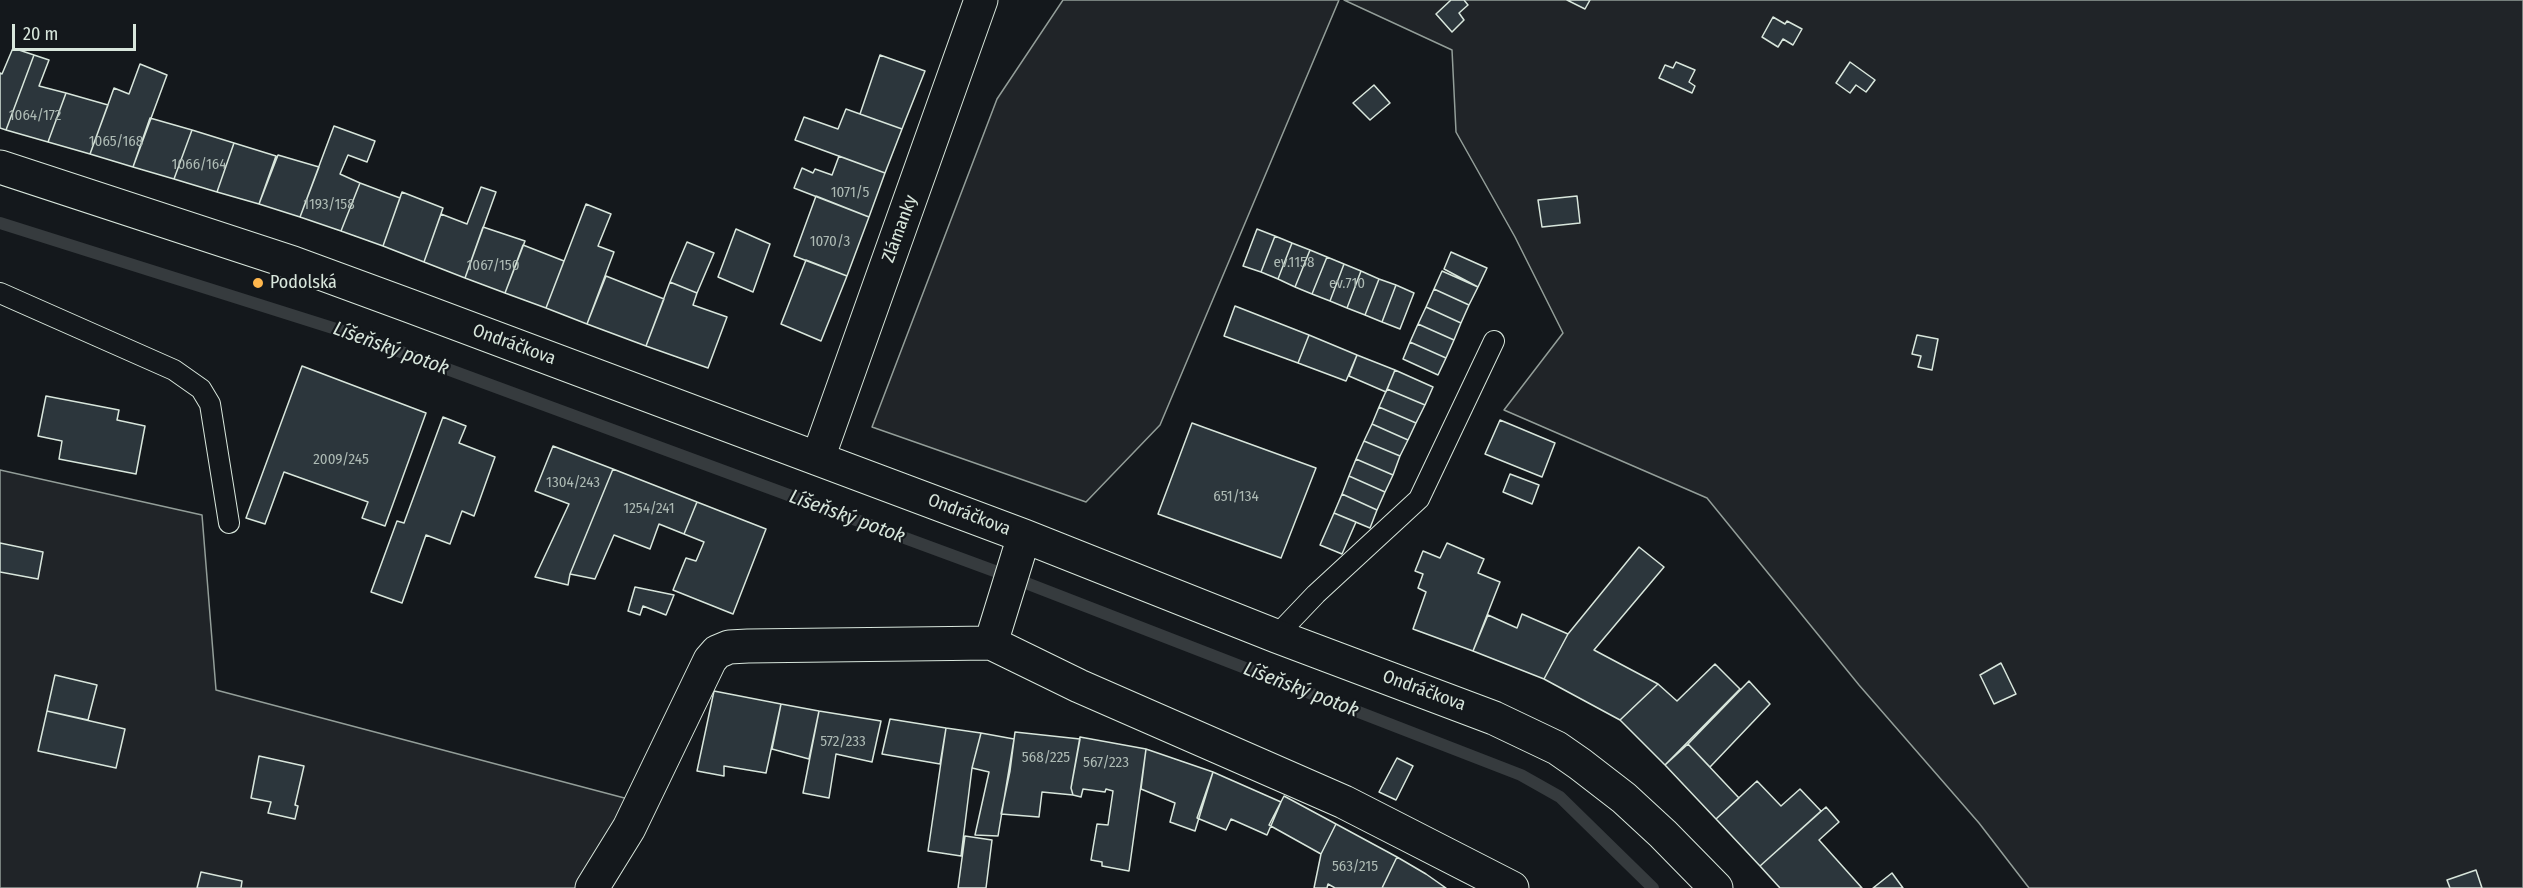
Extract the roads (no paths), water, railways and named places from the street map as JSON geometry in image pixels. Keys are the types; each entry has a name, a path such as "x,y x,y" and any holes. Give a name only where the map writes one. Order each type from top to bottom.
{"street":[{"name":"Zlámanky","path":"818,458 981,0"},
{"name":"Ondráčkova","path":"0,167 293,263 818,458 1019,550 1276,636 1494,718 1557,748 1624,798 1664,834 1716,888"},
{"name":"Ondráčkova","path":"991,643 1019,550"},
{"path":"592,888 629,828 699,681 717,652 729,647 768,645 991,643 1079,686 1344,802 1512,888"}],"lane":[{"path":"0,293 174,370 201,389 210,404 229,523"},
{"path":"1276,636 1316,594 1419,499 1494,341"}],"waterway":[{"name":"Líšeňský potok","path":"0,223 355,335 1008,576 1521,775 1560,797 1653,888"}],"place":[{"name":"Podolská","path":"258,283"}]}
